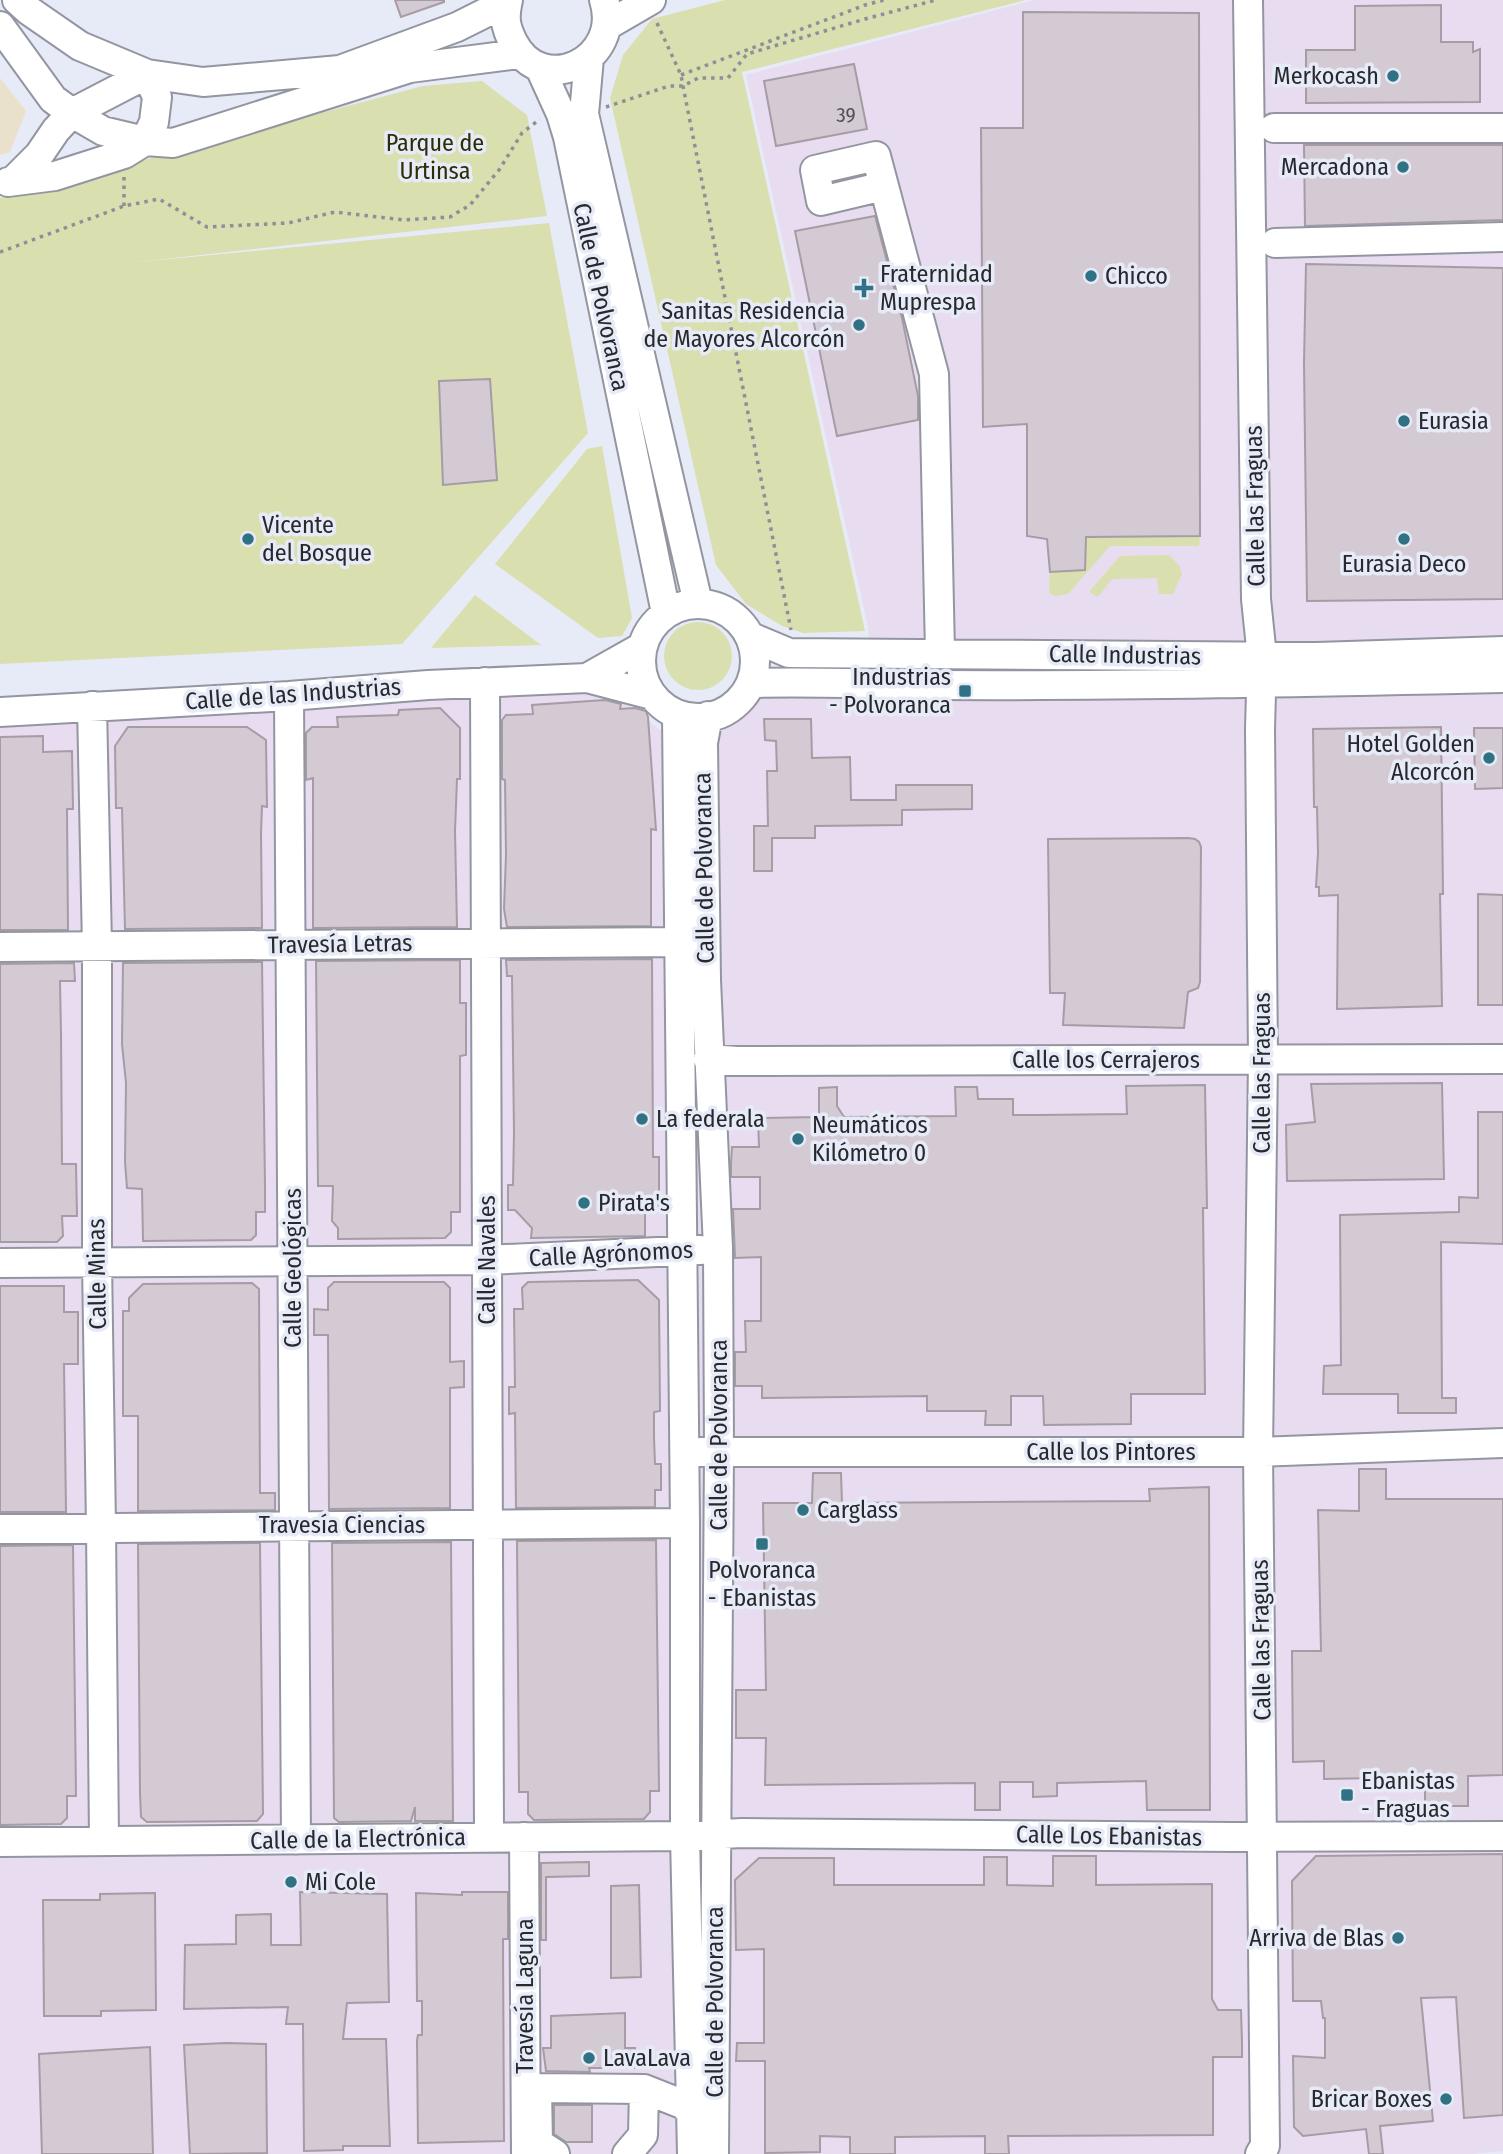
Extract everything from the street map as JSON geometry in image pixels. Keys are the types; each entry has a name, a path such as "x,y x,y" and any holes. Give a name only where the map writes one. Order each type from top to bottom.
{"street":[{"path":"17,0 80,46 147,74 203,82 340,70 457,27 508,1"},
{"name":"Calle las Fraguas","path":"1248,0 1256,599 1262,669 1260,742 1263,1059 1258,1452 1266,2151"},
{"name":"Calle de Polvoranca","path":"508,1 505,27 573,114 698,603"},
{"path":"0,26 60,114 103,131 145,141 173,143 410,68 530,61 558,70 567,69 589,58 601,45 606,12 649,1"},
{"name":"Calle de Polvoranca","path":"589,58 568,137 666,613"},
{"path":"6,183 39,155 60,114 147,74"},
{"path":"6,183 55,176 124,154 145,141 154,122 156,97 147,74"},
{"path":"1274,128 1503,128"},
{"path":"884,186 934,374 940,653"},
{"path":"1275,243 1503,237"},
{"path":"698,603 715,606 731,614 751,637 755,658 751,683 739,700 727,709 696,718 677,715 652,695 640,664 642,647 650,628 666,613 681,606 698,603"},
{"name":"Calle Industrias","path":"751,637 789,653 940,653 1503,678"},
{"name":"Calle de las Industrias","path":"587,678 642,647"},
{"name":"Calle Industrias","path":"751,683 936,685 1262,669 1503,652"},
{"name":"Calle de las Industrias","path":"0,712 587,678 652,695"},
{"name":"Calle Navales","path":"485,682 489,1837"},
{"name":"Calle Geológicas","path":"289,696 296,1840"},
{"name":"Calle Minas","path":"92,706 97,946 97,1261 104,1841"},
{"name":"Calle de Polvoranca","path":"677,715 689,2139"},
{"name":"Calle de Polvoranca","path":"708,716 703,743 708,1059 718,1248 719,1452 715,2154"},
{"name":"Travesía Letras","path":"0,947 680,942"},
{"name":"Calle los Cerrajeros","path":"708,1059 1503,1059"},
{"name":"Calle Agrónomos","path":"0,1262 486,1260 682,1252 718,1248"},
{"name":"Calle los Pintores","path":"684,1452 1258,1452 1503,1443"},
{"name":"Travesía Ciencias","path":"0,1528 685,1523"},
{"name":"Calle Los Ebanistas","path":"716,1835 1503,1836"},
{"name":"Calle de la Electrónica","path":"0,1842 716,1835"},
{"name":"Travesía Laguna","path":"524,1837 526,2154"},
{"path":"555,2154 538,2143 537,2088 644,2089 682,2104 689,2139"},
{"path":"627,2154 643,2135 644,2089"}],"path":[{"path":"681,75 884,0"},
{"path":"0,252 124,206 159,199 207,227 288,223 335,212 404,220 450,217 470,205 499,170 523,133 537,121 573,114 670,86 683,86 698,78 728,78 747,54 936,0"},
{"path":"649,1 681,75 793,637 789,653"}],"shaded area":[{"path":"1034,0 1503,0 1503,2151 1471,2154 0,2154 0,715 600,682 660,730 723,731 762,697 873,698 868,627 746,75"},
{"path":"0,78 26,111 10,152 0,155"}],"green space":[{"path":"725,0 1026,0 742,72 865,631 803,633 782,626 746,604 716,565 610,98 623,55 652,19"},
{"name":"Vicente del Bosque","path":"482,81 527,115 547,216 138,262 549,223 588,433 402,644 0,664 0,198 423,86"},
{"path":"602,446 632,618 622,636 598,638 495,564 587,449"},
{"path":"1200,536 1199,546 1110,546 1068,594 1055,596 1049,593 1050,572 1085,569 1086,537"},
{"path":"1169,555 1179,565 1182,574 1173,594 1159,594 1157,578 1112,579 1098,597 1089,592 1120,556"},
{"path":"475,595 541,645 431,648"},
{"path":"691,622 705,622 717,627 727,637 732,656 727,675 717,685 705,690 691,690 679,685 669,675 664,663 664,649 669,637 679,627"}],"building":[{"path":"395,0 444,0 444,2 401,17"},
{"name":"Merkocash","path":"1441,5 1441,42 1473,42 1473,52 1480,49 1480,102 1306,103 1306,50 1355,50 1355,6"},
{"name":"Chicco","path":"1023,12 1199,13 1200,536 1086,537 1085,570 1050,572 1047,539 1027,536 1027,424 983,427 981,128 1023,128"},
{"path":"854,64 867,129 776,146 764,81"},
{"name":"Mercadona","path":"1304,145 1503,145 1503,220 1305,226"},
{"name":"Sanitas Residencia de Mayores Alcorcón","path":"875,216 902,318 918,396 918,420 837,436 795,231"},
{"name":"Eurasia","path":"1306,264 1503,268 1503,599 1307,601 1304,363"},
{"path":"490,379 497,480 443,485 439,381"},
{"path":"605,700 621,704 620,709 635,708 646,711 648,717 656,830 651,829 651,926 507,927 504,909 506,855 502,720 506,715 533,714 532,705"},
{"path":"440,708 460,728 460,779 457,779 455,831 457,927 313,928 313,778 306,780 306,733 312,727 338,727 337,717 398,715 399,710"},
{"path":"764,719 811,719 812,758 850,757 851,800 896,800 896,785 972,785 972,809 902,810 902,825 815,826 815,838 772,838 772,871 754,871 754,826 768,826 767,771 777,771 776,741 765,740"},
{"path":"128,727 247,727 266,740 267,807 262,806 261,833 262,928 125,929 122,808 116,808 115,746"},
{"path":"1441,727 1442,1006 1337,1009 1338,895 1319,896 1319,887 1316,887 1318,853 1317,807 1314,807 1313,729"},
{"name":"Hotel Golden Alcorcón","path":"1474,728 1503,728 1503,788 1475,789"},
{"path":"43,736 43,752 72,751 73,809 67,809 68,930 0,930 0,737"},
{"path":"1048,839 1195,839 1201,847 1200,982 1198,988 1188,992 1184,1028 1063,1025 1065,993 1050,993"},
{"path":"1478,894 1503,895 1503,1005 1478,1005"},
{"path":"652,959 653,1157 659,1157 659,1209 645,1210 645,1236 531,1238 532,1228 515,1210 508,1210 508,1185 513,1185 514,1132 512,976 507,976 506,960"},
{"path":"460,960 460,1003 466,1003 466,1055 460,1056 460,1212 451,1212 451,1232 445,1238 338,1239 338,1228 332,1221 333,1186 318,1186 316,961"},
{"path":"262,962 265,1212 256,1212 256,1235 251,1240 143,1241 142,1189 127,1188 125,1162 123,963"},
{"path":"74,963 75,981 60,981 62,1164 76,1164 77,1216 62,1216 63,1236 57,1242 0,1242 0,964"},
{"path":"1442,1083 1444,1179 1287,1181 1286,1125 1315,1122 1311,1084"},
{"path":"1205,1085 1205,1394 1131,1394 1131,1424 1044,1425 1043,1396 1011,1396 1011,1425 985,1425 986,1411 927,1411 927,1396 762,1398 762,1386 735,1386 735,1352 746,1352 745,1321 761,1321 761,1257 735,1258 733,1209 760,1209 760,1177 731,1177 732,1147 759,1147 758,1118 819,1117 819,1088 837,1087 837,1106 844,1117 956,1116 955,1087 977,1087 978,1099 1013,1099 1013,1115 1127,1114 1126,1086"},
{"path":"1478,1112 1503,1112 1503,1244 1441,1242 1442,1398 1456,1398 1456,1413 1398,1413 1398,1394 1323,1394 1324,1366 1341,1365 1340,1215 1459,1212 1459,1197 1478,1198"},
{"path":"638,1280 659,1300 660,1411 654,1412 654,1438 655,1464 661,1464 661,1490 655,1490 655,1507 516,1508 515,1413 509,1414 509,1387 515,1387 514,1309 523,1309 522,1288 528,1282"},
{"path":"334,1282 444,1282 450,1288 450,1362 464,1361 464,1387 450,1388 450,1508 329,1509 328,1335 314,1335 314,1309 328,1310 328,1288"},
{"path":"252,1283 259,1289 260,1493 275,1493 275,1510 138,1511 138,1416 123,1416 123,1311 129,1311 129,1298 143,1284"},
{"path":"0,1286 64,1286 64,1312 78,1312 78,1364 64,1364 66,1512 0,1512"},
{"path":"1359,1469 1386,1469 1386,1499 1503,1499 1503,1775 1468,1776 1468,1806 1425,1806 1425,1777 1324,1779 1324,1761 1293,1762 1292,1651 1321,1651 1318,1510 1359,1511"},
{"path":"813,1473 841,1473 842,1503 1150,1501 1149,1489 1209,1487 1210,1810 1147,1810 1146,1781 1057,1783 1057,1796 1033,1797 1033,1782 1000,1782 1000,1810 975,1810 975,1783 765,1785 766,1738 736,1738 736,1690 766,1690 763,1503 812,1503"},
{"path":"656,1540 659,1791 650,1791 650,1812 644,1819 534,1820 528,1814 528,1792 519,1792 517,1541"},
{"path":"451,1542 453,1821 415,1821 415,1807 411,1821 339,1822 334,1818 332,1543"},
{"path":"260,1543 263,1814 257,1821 147,1822 141,1817 140,1794 138,1544"},
{"path":"73,1545 76,1796 67,1796 67,1818 61,1824 0,1825 0,1546"},
{"path":"1503,1854 1503,2115 1464,2118 1456,1997 1421,1998 1433,2121 1380,2126 1383,2154 1369,2154 1366,2129 1303,2136 1294,2127 1293,2056 1325,2058 1325,2018 1321,2001 1293,2001 1292,1881 1316,1856"},
{"path":"1053,1856 1096,1856 1096,1885 1212,1884 1212,1999 1218,2010 1241,2010 1242,2042 1242,2057 1213,2057 1213,2135 1008,2136 1009,2154 985,2154 985,2136 895,2137 895,2154 850,2154 850,2137 820,2136 820,2152 765,2153 765,2061 736,2061 737,2043 764,2043 764,1949 736,1950 735,1880 759,1858 834,1858 834,1885 984,1885 984,1857 1007,1857 1007,1885 1053,1886"},
{"path":"589,1862 589,1876 546,1877 546,1940 541,1940 541,1863"},
{"path":"639,1885 641,1977 611,1978 611,1886"},
{"path":"300,1892 387,1894 389,2002 347,2003 343,2039 386,2039 390,2146 343,2146 343,2150 304,2151 303,2024 286,2024 288,2007 184,2009 185,1945 236,1944 236,1915 271,1914 271,1945 301,1945"},
{"path":"462,1892 508,1892 508,1939 503,1939 504,2141 418,2143 417,2040 418,2035 422,2035 422,2001 417,2001 416,1893 462,1895"},
{"path":"155,1893 156,2010 101,2011 101,2016 44,2016 43,1900 100,1900 100,1894"},
{"path":"625,2013 625,2048 635,2048 634,2068 589,2068 590,2072 546,2071 543,2048 551,2048 551,2016"},
{"path":"266,2044 267,2153 190,2154 184,2045"},
{"path":"150,2047 153,2154 42,2154 39,2054"},
{"path":"554,2105 592,2105 592,2142 566,2142 554,2134"}],"place":[{"name":"Merkocash","path":"1393,76"},
{"name":"Mercadona","path":"1403,167"},
{"name":"Chicco","path":"1091,276"},
{"name":"Fraternidad Muprespa","path":"864,288"},
{"name":"Sanitas Residencia de Mayores Alcorcón","path":"859,325"},
{"name":"Eurasia","path":"1404,421"},
{"name":"Vicente del Bosque","path":"248,539"},
{"name":"Eurasia Deco","path":"1404,539"},
{"name":"Industrias - Polvoranca","path":"965,691"},
{"name":"Hotel Golden Alcorcón","path":"1489,758"},
{"name":"La federala","path":"642,1119"},
{"name":"Neumáticos Kilómetro 0","path":"798,1139"},
{"name":"Pirata's","path":"584,1203"},
{"name":"Carglass","path":"803,1510"},
{"name":"Polvoranca - Ebanistas","path":"762,1544"},
{"name":"Ebanistas - Fraguas","path":"1347,1795"},
{"name":"Mi Cole","path":"291,1882"},
{"name":"Arriva de Blas","path":"1398,1938"},
{"name":"LavaLava","path":"589,2058"},
{"name":"Bricar Boxes","path":"1446,2099"}],"park label":[{"name":"Parque de Urtinsa","path":"435,157"}]}
